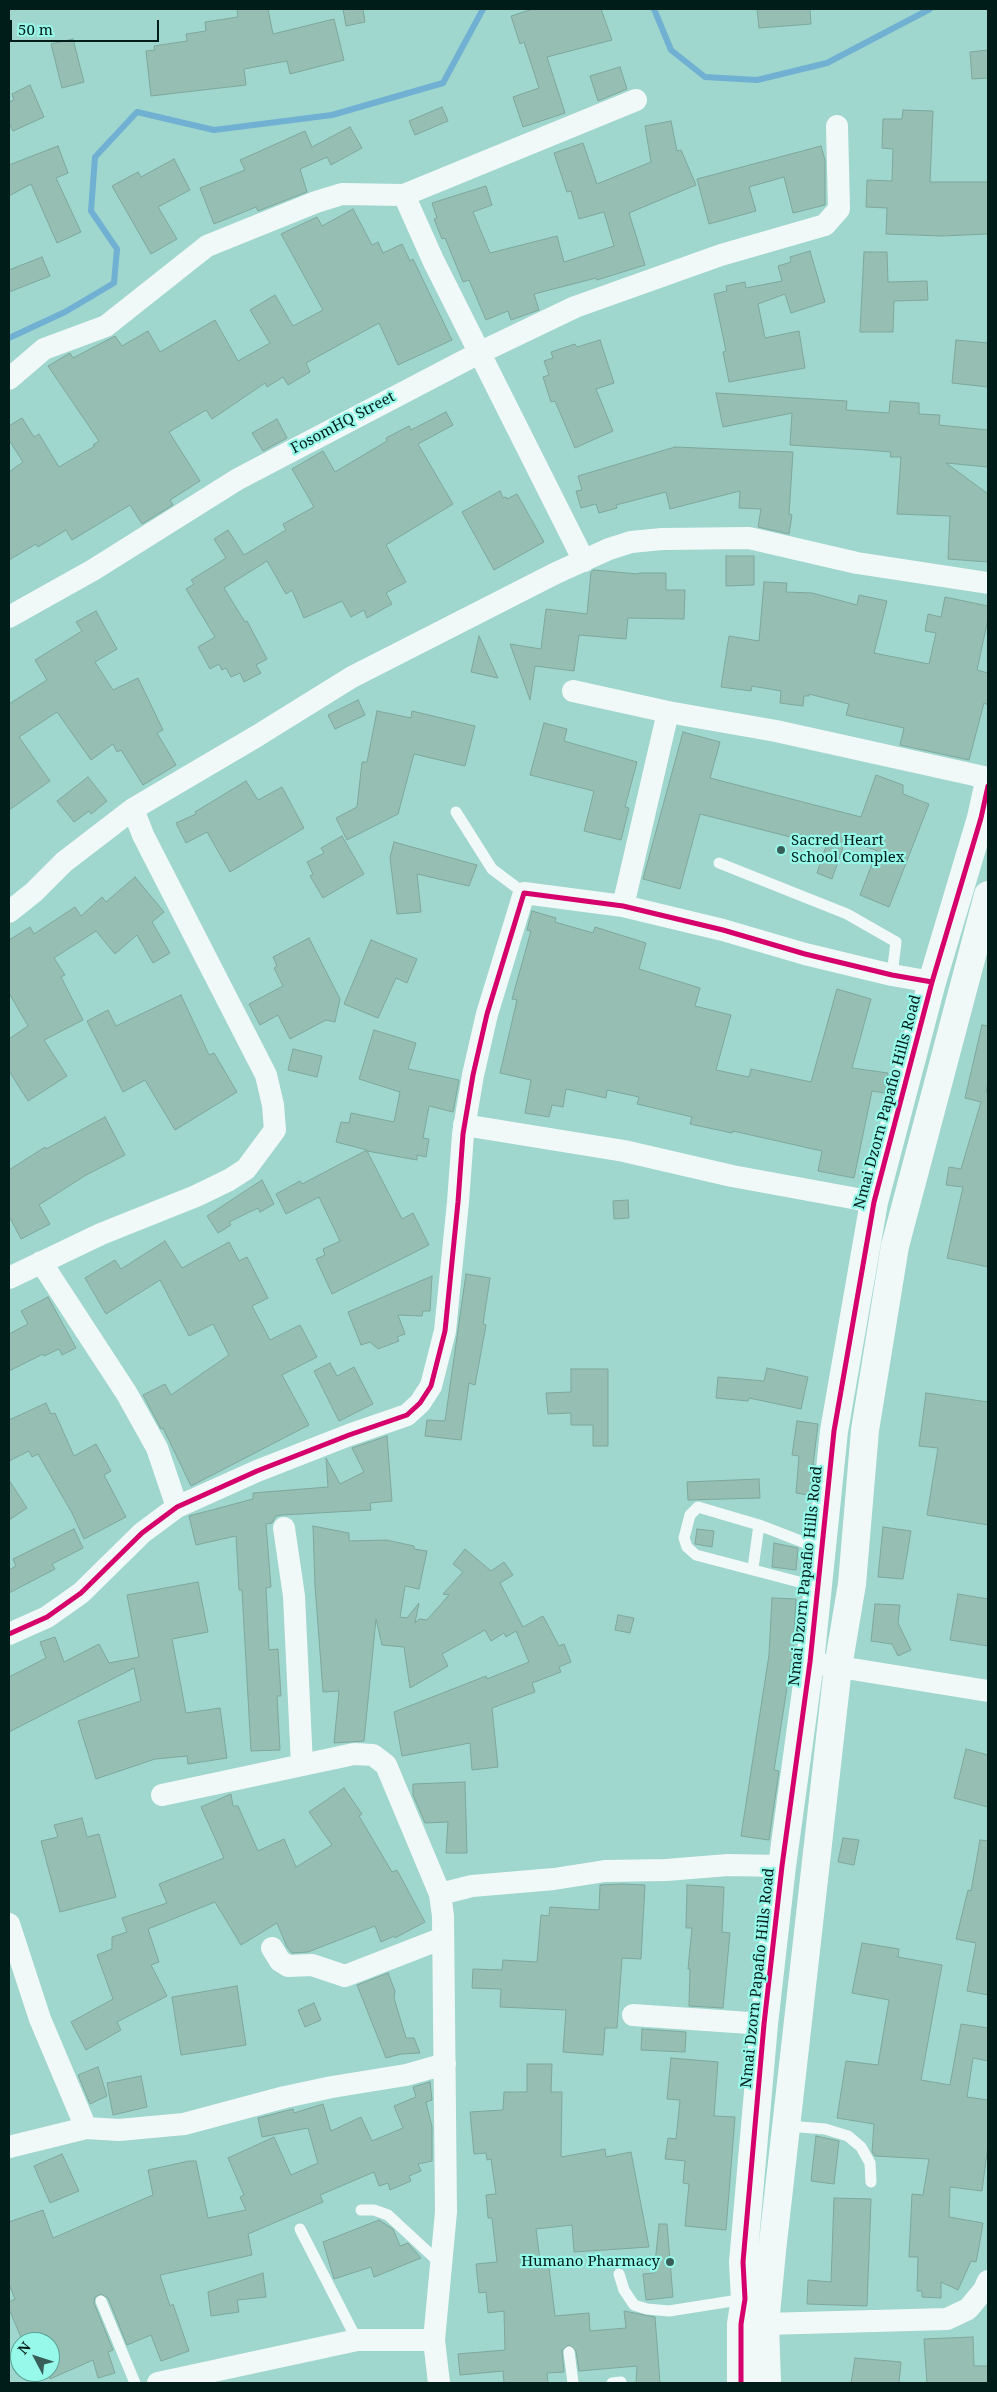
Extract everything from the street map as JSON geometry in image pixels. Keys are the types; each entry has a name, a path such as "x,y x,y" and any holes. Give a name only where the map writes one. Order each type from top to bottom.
{"street":[{"path":"9,379 44,349 106,326 208,246 316,202 342,194 404,195 636,100"},
{"name":"FosomHQ Street","path":"9,617 93,570 238,478 479,353 575,307 721,256 825,225 839,209 837,126"},
{"path":"404,195 432,260 584,561"},
{"path":"9,912 34,892 64,862 133,809 352,677 584,561 631,542 749,538 857,563 988,583"},
{"path":"573,691 668,712 776,731 988,778"},
{"path":"623,906 668,712"},
{"name":"Nmai Dzorn Papafio Hills Road","path":"741,2383 741,2324 745,2299 744,2262 764,2024 782,1866 810,1662 834,1431 874,1202 932,982 981,818 988,786"},
{"path":"9,1278 40,1262 229,1180 246,1169 275,1130 273,1105 266,1075 143,835 133,809"},
{"path":"9,1634 47,1616 81,1593 142,1534 177,1506 256,1471 349,1434 407,1415 420,1402 431,1386 445,1331 464,1125 487,1014 524,893 623,906 723,930 805,954 892,975 932,982"},
{"path":"767,2383 766,2324 838,1667 852,1584 865,1430 895,1246 988,895"},
{"path":"464,1125 624,1151 732,1176 874,1202"},
{"path":"40,1262 127,1394 157,1448 177,1506"},
{"path":"284,1528 294,1596 302,1765"},
{"path":"810,1662 988,1691"},
{"path":"162,1795 354,1754 373,1754 386,1765 440,1894 443,1938 446,2212 434,2340 439,2383"},
{"path":"440,1894 472,1886 554,1879 605,1871 666,1870 728,1865 782,1866"},
{"path":"9,1924 40,2019 86,2128"},
{"path":"272,1948 280,1961 288,1966 312,1965 345,1976 443,1938"},
{"path":"634,2015 764,2024"},
{"path":"9,2147 86,2128 128,2130 184,2124 285,2097 406,2075 445,2064"},
{"path":"766,2324 947,2319 968,2309 987,2287"},
{"path":"158,2383 357,2340 434,2340"}],"lane":[{"path":"456,812 492,869 524,893"},
{"path":"719,864 847,914 896,942 892,975"},
{"path":"818,1587 753,1568 696,1555 687,1547 684,1538 690,1514 698,1507 759,1525 821,1549"},
{"path":"753,1568 759,1525"},
{"path":"788,2126 825,2129 848,2136 861,2147 870,2163 871,2182"},
{"path":"361,2210 374,2210 388,2215 441,2264"},
{"path":"300,2229 357,2340"},
{"path":"619,2274 624,2290 634,2305 647,2309 669,2311 745,2299"},
{"path":"102,2301 135,2383"},
{"path":"569,2352 573,2383"}],"building":[{"path":"237,9 268,9 273,34 334,19 344,60 290,74 287,61 244,69 246,85 151,96 146,51 155,50 154,46 187,41 186,34 206,31 205,22 238,17"},
{"path":"343,9 363,9 365,22 346,26"},
{"path":"533,9 601,9 612,40 547,57 565,113 523,127 513,97 539,88 524,42 520,44 511,16"},
{"path":"757,9 810,9 811,24 759,28"},
{"path":"73,39 84,82 62,88 51,44"},
{"path":"988,50 988,78 972,79 970,52"},
{"path":"620,67 627,89 598,101 590,76"},
{"path":"30,85 44,117 13,131 9,123 9,102 14,100 12,94"},
{"path":"442,107 448,121 415,135 409,121"},
{"path":"903,110 933,111 930,182 988,182 988,234 942,236 886,234 887,208 866,207 867,180 892,181 893,149 882,148 883,119 902,119"},
{"path":"671,121 677,151 681,150 696,185 629,213 645,265 597,280 596,278 534,294 539,310 511,320 508,311 486,320 469,280 463,282 445,238 442,239 434,219 437,218 432,203 486,186 492,205 473,212 490,253 557,236 564,262 614,246 604,212 579,219 571,191 567,192 554,153 583,143 597,184 651,162 645,126"},
{"path":"350,127 362,148 331,165 327,157 300,169 307,192 258,211 256,207 214,224 200,188 245,170 240,160 305,131 312,147"},
{"path":"58,146 68,173 56,178 81,232 57,243 31,184 9,196 9,165"},
{"path":"821,146 825,160 825,205 793,213 784,177 749,187 756,211 709,224 697,179"},
{"path":"174,159 190,190 158,207 177,239 151,254 112,186 138,172 141,177"},
{"path":"353,209 372,245 378,242 383,253 402,244 410,261 413,259 452,340 398,365 379,323 306,363 310,372 288,385 283,377 267,387 265,383 212,419 206,410 169,432 200,481 170,500 173,505 142,524 130,505 72,540 66,530 38,547 36,544 9,560 9,472 23,462 9,440 9,426 22,418 34,437 39,434 59,467 95,446 93,445 99,441 48,366 70,353 73,358 115,336 122,346 148,331 160,352 215,320 238,361 270,343 250,310 275,295 293,326 323,310 281,234 317,217 322,226"},
{"path":"810,251 825,302 791,313 785,294 758,304 765,338 799,331 805,368 729,382 723,352 726,351 714,294 727,291 726,286 745,282 746,288 782,281 778,266 791,262 790,257"},
{"path":"864,252 887,252 888,282 927,281 928,300 894,301 893,332 860,332"},
{"path":"42,257 50,276 9,292 9,270"},
{"path":"600,340 614,383 596,389 613,431 575,448 555,401 551,402 543,377 549,375 544,361 553,358 551,352 575,344 577,347"},
{"path":"956,340 988,343 988,387 952,383"},
{"path":"716,393 847,401 846,410 889,413 890,401 919,403 919,414 940,415 939,425 988,430 988,467 946,463 988,494 988,562 948,559 950,516 897,514 901,457 890,457 891,452 790,445 792,413 723,427"},
{"path":"446,412 453,425 418,444 453,504 386,545 406,582 386,593 392,604 367,618 364,610 351,617 342,601 304,618 292,590 286,594 267,561 224,588 245,622 247,621 267,659 256,665 261,673 244,682 240,673 231,677 226,668 222,670 219,664 210,669 198,647 215,637 186,589 194,584 191,580 226,558 214,539 228,530 244,555 286,530 283,524 314,507 292,469 323,451 335,472 387,441 386,438 409,426 411,430"},
{"path":"277,419 287,438 263,451 252,433"},
{"path":"675,447 793,452 789,514 792,515 789,534 758,527 761,509 739,508 740,491 670,509 666,492 616,505 617,508 599,513 596,504 581,508 576,491 582,490 578,476"},
{"path":"500,491 503,498 506,497 507,499 517,494 544,542 494,570 462,512"},
{"path":"726,556 754,556 754,585 726,586"},
{"path":"594,570 638,574 666,573 666,590 685,590 684,619 628,618 626,639 579,635 574,671 535,666 530,700 510,644 541,649 546,609 587,614 591,572"},
{"path":"764,582 787,583 786,592 812,593 857,605 859,595 887,601 874,653 929,664 936,633 925,631 928,614 941,617 945,597 988,606 988,619 977,670 988,673 988,705 984,703 969,760 900,745 904,728 846,715 849,704 809,694 809,696 804,696 803,706 780,703 781,691 752,686 751,691 721,687 729,636 759,641"},
{"path":"96,611 117,649 95,662 113,690 138,678 163,730 157,733 176,765 143,785 121,750 117,752 113,744 91,760 57,712 19,737 50,781 9,810 9,704 47,680 35,660 82,631 76,622"},
{"path":"479,636 498,678 471,672"},
{"path":"358,700 365,715 335,729 328,715"},
{"path":"377,711 411,718 412,711 475,726 465,766 414,754 398,814 347,840 336,818 357,807 362,762 367,762"},
{"path":"544,723 567,729 564,741 637,762 625,807 629,808 621,840 584,831 594,791 530,775"},
{"path":"683,732 720,742 710,778 861,817 876,775 903,785 903,794 929,804 889,907 860,895 877,851 846,839 832,879 817,873 826,846 700,814 680,889 643,879"},
{"path":"88,777 107,801 91,814 89,811 74,822 57,801"},
{"path":"246,781 258,800 282,787 304,828 230,872 207,832 186,843 176,823 196,814 195,812"},
{"path":"342,836 364,874 323,898 310,876 313,874 307,862 324,853 321,848"},
{"path":"394,842 477,865 469,886 417,874 421,912 397,914 390,858"},
{"path":"135,877 164,912 152,922 170,953 153,963 137,935 115,954 96,931 54,958 65,975 61,977 83,1020 44,1040 67,1076 28,1101 9,1071 9,1039 28,1026 9,993 9,940 30,927 34,934 75,907 81,916 102,897 106,902"},
{"path":"532,911 556,918 555,922 593,933 595,927 646,943 639,969 700,988 695,1006 731,1015 716,1070 749,1077 751,1069 811,1082 837,989 871,999 852,1068 888,1073 885,1093 872,1091 854,1178 818,1171 822,1151 733,1131 732,1133 690,1124 692,1117 637,1104 639,1097 607,1090 606,1098 566,1089 563,1107 552,1105 549,1117 525,1113 531,1080 500,1073 517,1000 512,999 531,931 527,930"},
{"path":"309,938 340,999 335,1022 326,1020 290,1039 278,1015 260,1025 249,1004 283,986 274,968 277,966 273,957"},
{"path":"371,940 417,959 407,983 396,978 378,1018 344,1004"},
{"path":"181,995 209,1055 214,1053 237,1092 175,1130 145,1080 123,1092 87,1021 108,1010 116,1026"},
{"path":"982,1025 988,1026 988,1082 986,1092 988,1092 988,1267 947,1258 963,1187 946,1185 949,1167 961,1169 981,1102 965,1098"},
{"path":"374,1030 416,1043 408,1069 459,1080 453,1112 429,1106 423,1138 429,1139 426,1157 417,1155 417,1160 367,1151 402,1219 413,1213 429,1245 332,1294 316,1259 325,1255 323,1249 340,1241 319,1197 286,1214 276,1194 300,1181 302,1184 367,1150 336,1142 341,1122 349,1123 351,1113 394,1122 400,1092 359,1079"},
{"path":"293,1049 322,1056 317,1077 288,1070"},
{"path":"105,1117 125,1155 86,1175 39,1205 50,1224 21,1239 9,1216 9,1170 45,1147 46,1149"},
{"path":"262,1180 274,1204 260,1212 258,1208 229,1222 231,1225 218,1233 207,1216"},
{"path":"628,1200 629,1218 614,1219 613,1201"},
{"path":"165,1241 182,1268 229,1242 239,1261 247,1257 268,1298 252,1306 270,1340 300,1325 317,1357 282,1375 309,1425 191,1486 163,1428 161,1429 143,1395 165,1384 171,1395 229,1355 213,1324 189,1336 160,1280 106,1314 85,1278 115,1260 121,1269"},
{"path":"466,1274 490,1278 483,1324 486,1325 475,1385 469,1383 461,1440 425,1436 427,1420 445,1421"},
{"path":"432,1276 430,1311 423,1311 422,1316 398,1315 405,1334 397,1337 399,1341 378,1349 370,1342 361,1345 348,1312"},
{"path":"48,1297 76,1348 62,1355 59,1349 44,1356 43,1354 9,1371 9,1334 28,1324 21,1311"},
{"path":"330,1363 337,1376 354,1367 373,1404 339,1421 314,1371"},
{"path":"767,1368 808,1377 801,1409 749,1398 748,1401 716,1398 718,1377 764,1381"},
{"path":"571,1369 608,1369 608,1446 593,1446 593,1425 571,1425 571,1413 548,1414 546,1393 571,1392"},
{"path":"926,1393 988,1402 988,1525 927,1515 938,1448 919,1446"},
{"path":"46,1403 51,1414 55,1413 74,1456 96,1444 111,1471 104,1475 126,1517 84,1539 72,1513 38,1454 32,1457 29,1451 9,1461 9,1420"},
{"path":"797,1421 818,1424 813,1481 811,1481 809,1495 796,1493 799,1456 792,1455"},
{"path":"387,1436 392,1501 370,1503 371,1510 276,1516 272,1523 266,1524 271,1587 266,1588 269,1650 278,1649 281,1696 277,1696 280,1750 251,1751 242,1590 239,1590 236,1536 196,1545 189,1516 253,1499 253,1493 328,1487 326,1458 340,1484 364,1472 352,1448"},
{"path":"759,1479 760,1498 688,1500 687,1482"},
{"path":"9,1480 27,1508 9,1520"},
{"path":"313,1526 349,1533 349,1541 386,1540 427,1551 419,1589 405,1586 400,1617 407,1618 419,1603 415,1623 419,1619 427,1620 449,1595 443,1594 463,1572 453,1564 465,1549 491,1571 504,1562 513,1575 500,1583 523,1627 543,1616 559,1646 564,1644 571,1662 559,1667 561,1672 532,1683 535,1692 492,1708 498,1767 472,1770 470,1743 402,1756 394,1712 486,1676 487,1679 529,1662 516,1631 506,1637 504,1633 491,1641 485,1630 442,1654 448,1666 410,1688 404,1647 382,1645 376,1619 364,1741 334,1743 339,1691 323,1692 315,1585"},
{"path":"883,1527 911,1531 903,1579 878,1577"},
{"path":"74,1529 83,1548 52,1564 55,1569 9,1593 9,1570 16,1566 13,1559"},
{"path":"697,1529 714,1531 712,1547 695,1544"},
{"path":"774,1543 798,1548 796,1570 772,1567"},
{"path":"198,1582 208,1632 172,1639 186,1713 220,1708 227,1758 188,1764 187,1756 155,1759 96,1779 78,1721 141,1701 134,1668 9,1732 9,1677 46,1658 40,1642 55,1637 64,1662 99,1644 109,1663 139,1657 127,1595"},
{"path":"958,1594 988,1599 988,1646 950,1640"},
{"path":"772,1598 796,1599 793,1650 774,1770 779,1771 769,1840 741,1836 769,1655"},
{"path":"875,1604 900,1605 898,1623 911,1650 898,1656 892,1644 871,1641"},
{"path":"618,1615 634,1618 630,1633 615,1630"},
{"path":"966,1749 988,1755 988,1807 954,1798"},
{"path":"465,1782 467,1853 446,1853 448,1822 425,1823 413,1795 413,1784"},
{"path":"344,1788 362,1814 359,1816 392,1872 397,1870 425,1922 395,1938 394,1936 381,1942 375,1926 308,1952 292,1953 287,1947 277,1923 241,1945 215,1902 148,1929 159,1962 151,1965 167,1996 117,2022 121,2030 86,2050 71,2022 113,1999 97,1955 112,1949 112,1937 127,1932 122,1918 167,1903 159,1884 224,1858 201,1807 231,1794 233,1806 238,1806 258,1851 284,1839 296,1867 332,1845 309,1812"},
{"path":"82,1818 87,1837 99,1834 116,1897 60,1912 41,1841 58,1837 54,1825"},
{"path":"843,1838 859,1840 854,1865 838,1862"},
{"path":"980,1840 988,1841 988,1995 967,1991 976,1943 956,1939 968,1890 971,1891"},
{"path":"600,1885 645,1885 641,1959 622,1958 617,2028 605,2028 603,2055 563,2052 566,2010 500,2007 501,1989 472,1988 473,1969 502,1970 503,1960 537,1962 541,1915 549,1916 550,1907 599,1910"},
{"path":"687,1885 724,1887 722,1932 730,1933 723,2008 689,2006 690,1969 688,1969 692,1928 686,1928"},
{"path":"862,1943 899,1949 898,1957 942,1965 921,2080 950,2085 961,2024 988,2028 988,2061 973,2058 967,2097 988,2100 988,2145 982,2191 950,2187 949,2217 983,2223 979,2247 976,2262 971,2261 958,2290 941,2282 941,2298 922,2297 922,2291 917,2291 918,2257 909,2257 912,2194 923,2195 929,2159 875,2156 872,2152 874,2124 837,2118 846,2061 878,2065 889,2000 852,1993"},
{"path":"388,1973 395,1991 394,1998 406,2038 414,2038 420,2053 401,2054 386,2058 357,1985"},
{"path":"237,1986 246,2045 181,2055 172,1997"},
{"path":"314,2003 321,2020 305,2027 298,2010"},
{"path":"642,2029 686,2032 685,2052 641,2050"},
{"path":"671,2058 718,2062 714,2116 735,2117 726,2230 685,2226 689,2184 683,2183 685,2161 665,2159 668,2138 676,2139 680,2100 667,2099"},
{"path":"527,2064 552,2064 551,2092 562,2092 561,2157 605,2149 606,2157 631,2152 649,2247 574,2252 572,2225 536,2229 541,2268 549,2267 555,2316 589,2313 590,2331 626,2328 624,2311 655,2317 660,2383 636,2383 637,2366 579,2371 576,2351 569,2345 562,2350 564,2372 547,2373 548,2383 504,2383 503,2371 460,2375 458,2354 505,2350 504,2311 488,2313 486,2292 479,2293 476,2264 497,2262 492,2218 488,2218 486,2195 496,2194 491,2159 487,2160 486,2153 474,2154 470,2112 503,2110 504,2092 527,2092"},
{"path":"98,2067 107,2096 90,2104 78,2075"},
{"path":"141,2076 147,2107 113,2115 107,2083"},
{"path":"430,2082 432,2100 426,2102 432,2127 432,2161 418,2164 421,2171 409,2176 411,2181 390,2190 388,2183 379,2186 374,2172 320,2195 323,2202 248,2234 252,2255 160,2275 170,2306 173,2304 189,2351 161,2361 151,2335 127,2345 108,2298 101,2294 95,2297 94,2303 113,2350 108,2352 115,2373 98,2378 93,2360 60,2375 60,2332 19,2332 9,2309 9,2302 15,2299 9,2284 9,2222 43,2210 53,2238 153,2195 148,2170 189,2161 196,2161 208,2218 246,2210 240,2197 244,2195 228,2158 274,2137 291,2175 318,2163 308,2128 262,2137 258,2118 293,2109 294,2113 323,2104 331,2131 361,2117 372,2141 403,2128 394,2106 416,2097 413,2087"},
{"path":"816,2136 839,2141 834,2184 811,2181"},
{"path":"62,2154 79,2191 50,2203 34,2166"},
{"path":"834,2198 871,2199 867,2306 807,2304 808,2280 831,2282"},
{"path":"379,2220 393,2229 400,2246 408,2243 421,2258 374,2277 371,2267 334,2279 323,2242"},
{"path":"659,2224 667,2224 673,2297 646,2300 643,2274 654,2273"},
{"path":"263,2273 266,2297 237,2300 239,2312 211,2316 208,2292"},
{"path":"973,2337 974,2366 988,2366 988,2383 927,2383 924,2339"},
{"path":"855,2358 901,2362 899,2383 851,2383"}],"waterway":[{"path":"9,338 65,312 114,283 117,249 91,211 95,157 137,112 214,130 332,115 443,83 483,9"},
{"path":"654,9 671,50 705,77 757,80 827,63 930,9"}],"cycle path":[{"path":"741,2383 741,2324 745,2299 743,2262 764,2024 782,1866 810,1662 834,1431 874,1202 932,982 981,818 988,786"},
{"path":"9,1634 47,1617 81,1593 142,1533 177,1507 257,1471 349,1435 407,1415 420,1403 431,1386 445,1331 463,1134 473,1075 487,1014 524,893 623,906 723,930 805,954 892,975 932,982"}],"place":[{"name":"Sacred Heart School Complex","path":"781,850"},
{"name":"Humano Pharmacy","path":"670,2262"}]}
